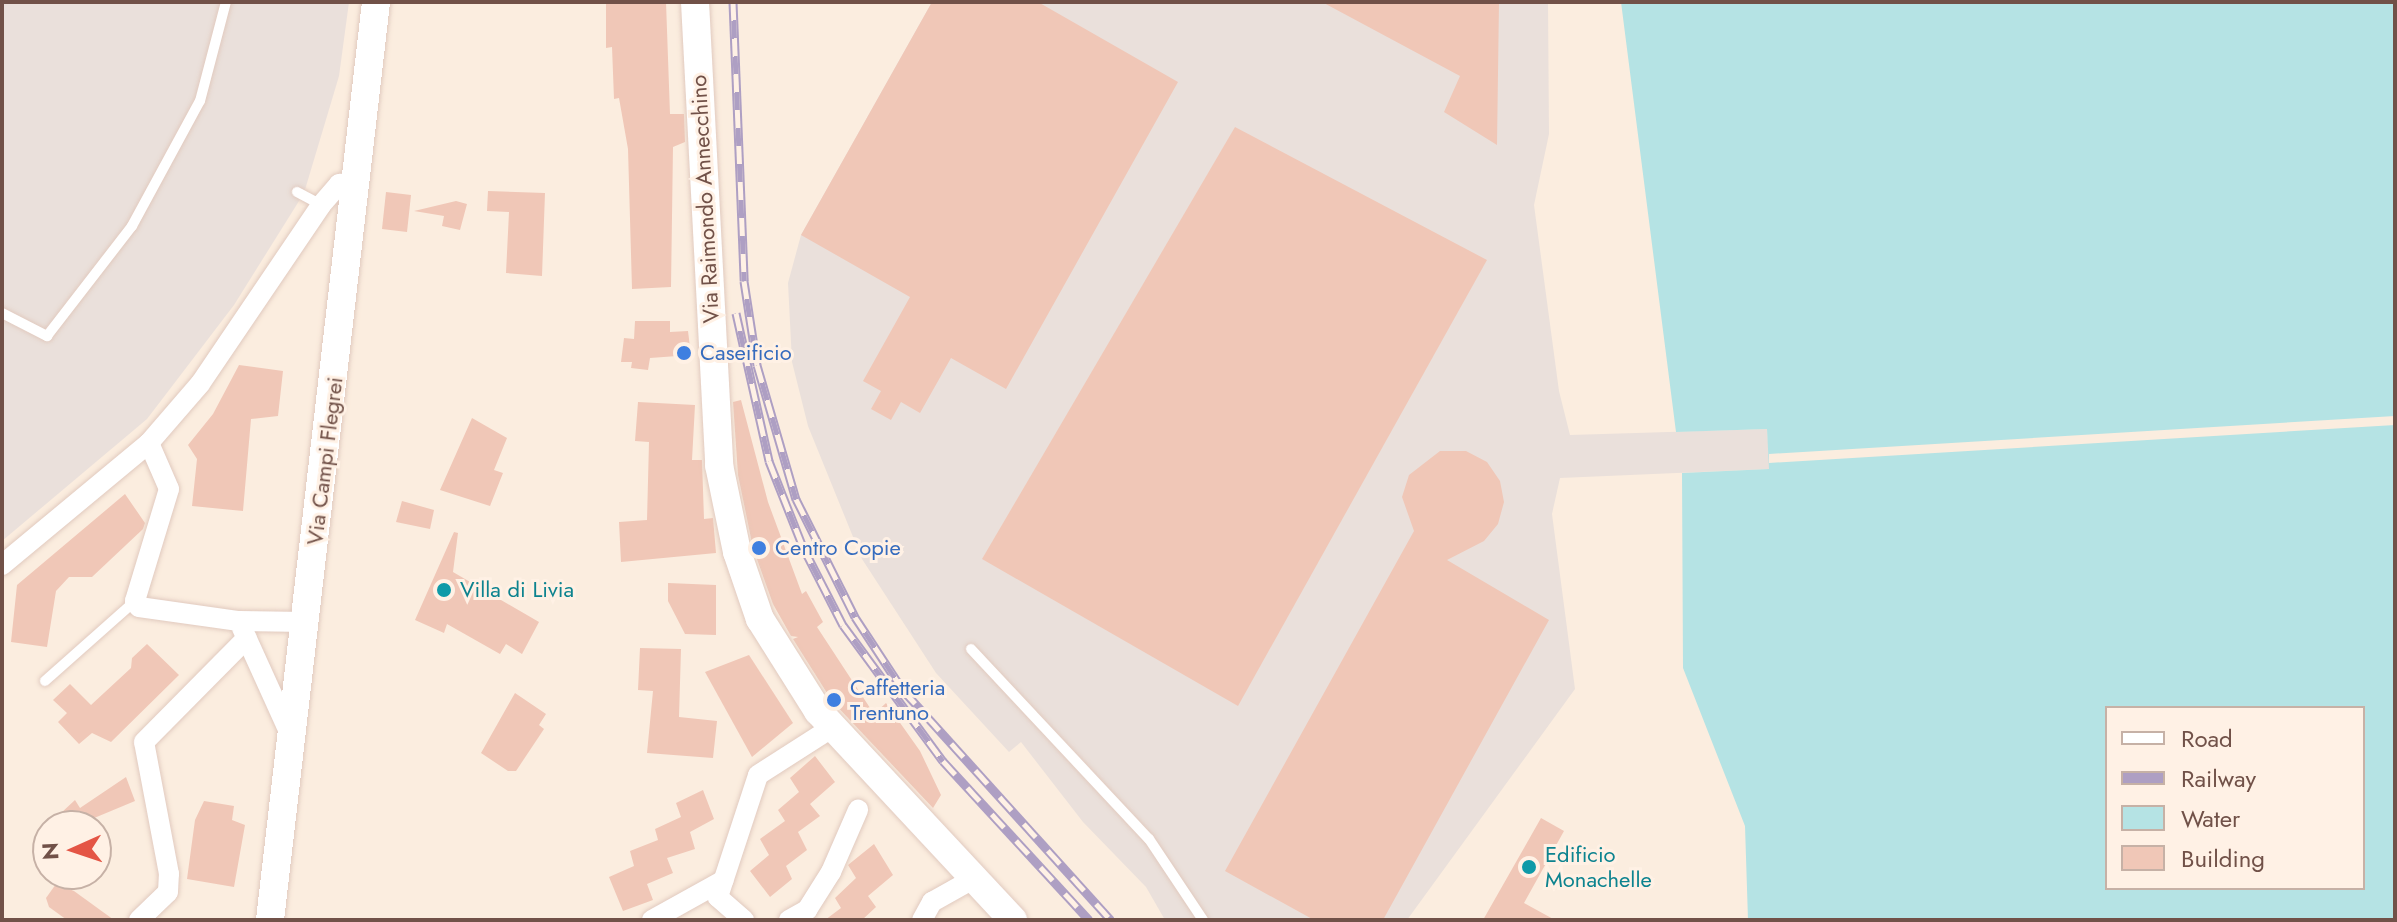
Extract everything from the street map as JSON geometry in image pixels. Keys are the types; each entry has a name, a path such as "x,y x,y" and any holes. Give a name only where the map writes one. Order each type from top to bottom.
{"street":[{"name":"Via Campi Flegrei","path":"270,920 376,2"},
{"name":"Via Raimondo Annecchino","path":"695,2 719,465 737,552 760,619 833,727 1013,920"},
{"path":"2,565 149,443 209,372 321,205 339,184 356,183"},
{"path":"149,443 169,489 135,601 139,607 243,630 306,622"},
{"path":"243,630 292,738"},
{"path":"139,920 168,892 169,874 144,742 243,630"},
{"path":"744,920 718,897 758,775 833,727"},
{"path":"789,920 807,910 815,898 858,810"},
{"path":"922,920 932,902 975,878"},
{"path":"652,920 724,880"}],"lane":[{"path":"2,313 47,336 132,226 200,101 226,2"},
{"path":"297,192 321,205"},
{"path":"45,681 135,601"},
{"path":"971,649 1149,839 1203,920"}],"shaded area":[{"path":"2,2 349,2 339,76 304,193 234,305 147,419 2,541"},
{"path":"932,2 1548,2 1549,134 1534,205 1559,391 1570,435 1767,429 1770,469 1560,478 1552,514 1575,689 1407,920 1165,920 1146,887 1083,822 1021,742 1009,752 936,673 862,559 808,426 792,362 788,283 801,235"}],"water":[{"path":"1621,2 2395,2 2395,920 1748,920 1745,826 1683,668 1682,473 1769,469 1767,429 1676,432"}],"pier":[{"path":"2395,416 2395,425 1769,463 1769,454"}],"building":[{"path":"606,2 666,2 670,114 684,114 685,142 673,147 671,287 632,289 628,149 619,98 614,99 612,47 606,48"},
{"path":"932,2 1038,2 1178,82 1006,389 951,358 920,413 901,402 891,420 871,409 881,391 863,381 910,297 801,235"},
{"path":"1322,2 1499,2 1497,145 1444,112 1460,76"},
{"path":"1235,127 1487,260 1238,706 982,559"},
{"path":"488,191 545,193 542,276 506,273 509,212 487,211"},
{"path":"386,192 411,195 407,232 382,229"},
{"path":"456,201 467,204 460,230 442,226 444,216 414,211"},
{"path":"635,321 670,321 670,332 688,331 691,355 650,358 648,370 631,368 632,362 621,362 624,338 634,339"},
{"path":"239,365 283,371 278,416 251,419 243,511 192,506 197,459 188,445 213,414"},
{"path":"741,400 768,502 802,594 806,591 823,622 817,627 874,714 886,703 920,751 941,795 933,808 832,701 793,639 798,637 791,636 773,604 753,548 738,475 733,402"},
{"path":"638,402 695,405 692,460 702,460 704,519 713,518 716,553 621,562 619,522 647,520 649,442 635,441"},
{"path":"472,418 507,438 494,470 503,473 490,506 440,490"},
{"path":"1440,451 1466,451 1487,462 1500,481 1504,502 1498,524 1484,541 1447,560 1549,620 1383,920 1314,920 1225,871 1414,531 1402,497 1409,475"},
{"path":"125,494 145,523 143,529 92,577 69,577 56,591 47,647 11,642 17,585"},
{"path":"402,501 434,510 430,529 396,522"},
{"path":"454,532 458,533 453,572 539,622 522,654 506,644 500,654 447,624 444,633 415,620"},
{"path":"668,583 716,585 716,635 685,634 668,601"},
{"path":"147,644 179,675 111,742 92,733 79,744 58,722 67,713 53,700 70,684 91,705 131,668 132,658"},
{"path":"640,648 681,649 679,717 717,721 713,758 647,753 653,691 638,690"},
{"path":"749,655 793,723 752,757 705,672"},
{"path":"515,693 546,714 539,725 544,729 516,771 508,771 481,753"},
{"path":"815,756 835,782 810,804 820,816 798,832 807,850 786,866 792,879 770,897 750,871 769,855 760,839 785,821 778,810 799,792 790,778"},
{"path":"126,777 135,801 112,811 64,810 75,800 80,808"},
{"path":"703,790 714,819 690,832 695,849 667,858 673,873 647,884 653,900 623,911 609,877 634,866 630,851 658,840 655,829 681,817 676,803"},
{"path":"204,801 234,806 232,820 245,825 234,887 187,879 195,820"},
{"name":"Edificio Monachelle","path":"1541,818 1564,831 1524,903 1555,920 1483,920"},
{"path":"874,844 893,875 868,896 876,907 862,920 825,920 841,908 835,898 856,878 848,865"},
{"path":"52,890 71,890 114,920 67,920 49,907 46,898"}],"railway":[{"path":"733,2 744,281 757,365 796,499 855,617 903,690 1111,920"},
{"path":"736,313 769,461 803,547 843,625 943,761 1089,920"}],"place":[{"name":"Caseificio","path":"684,353"},
{"name":"Centro Copie","path":"759,548"},
{"name":"Villa di Livia","path":"444,590"},
{"name":"Caffetteria Trentuno","path":"834,700"},
{"name":"Edificio Monachelle","path":"1529,867"}]}
